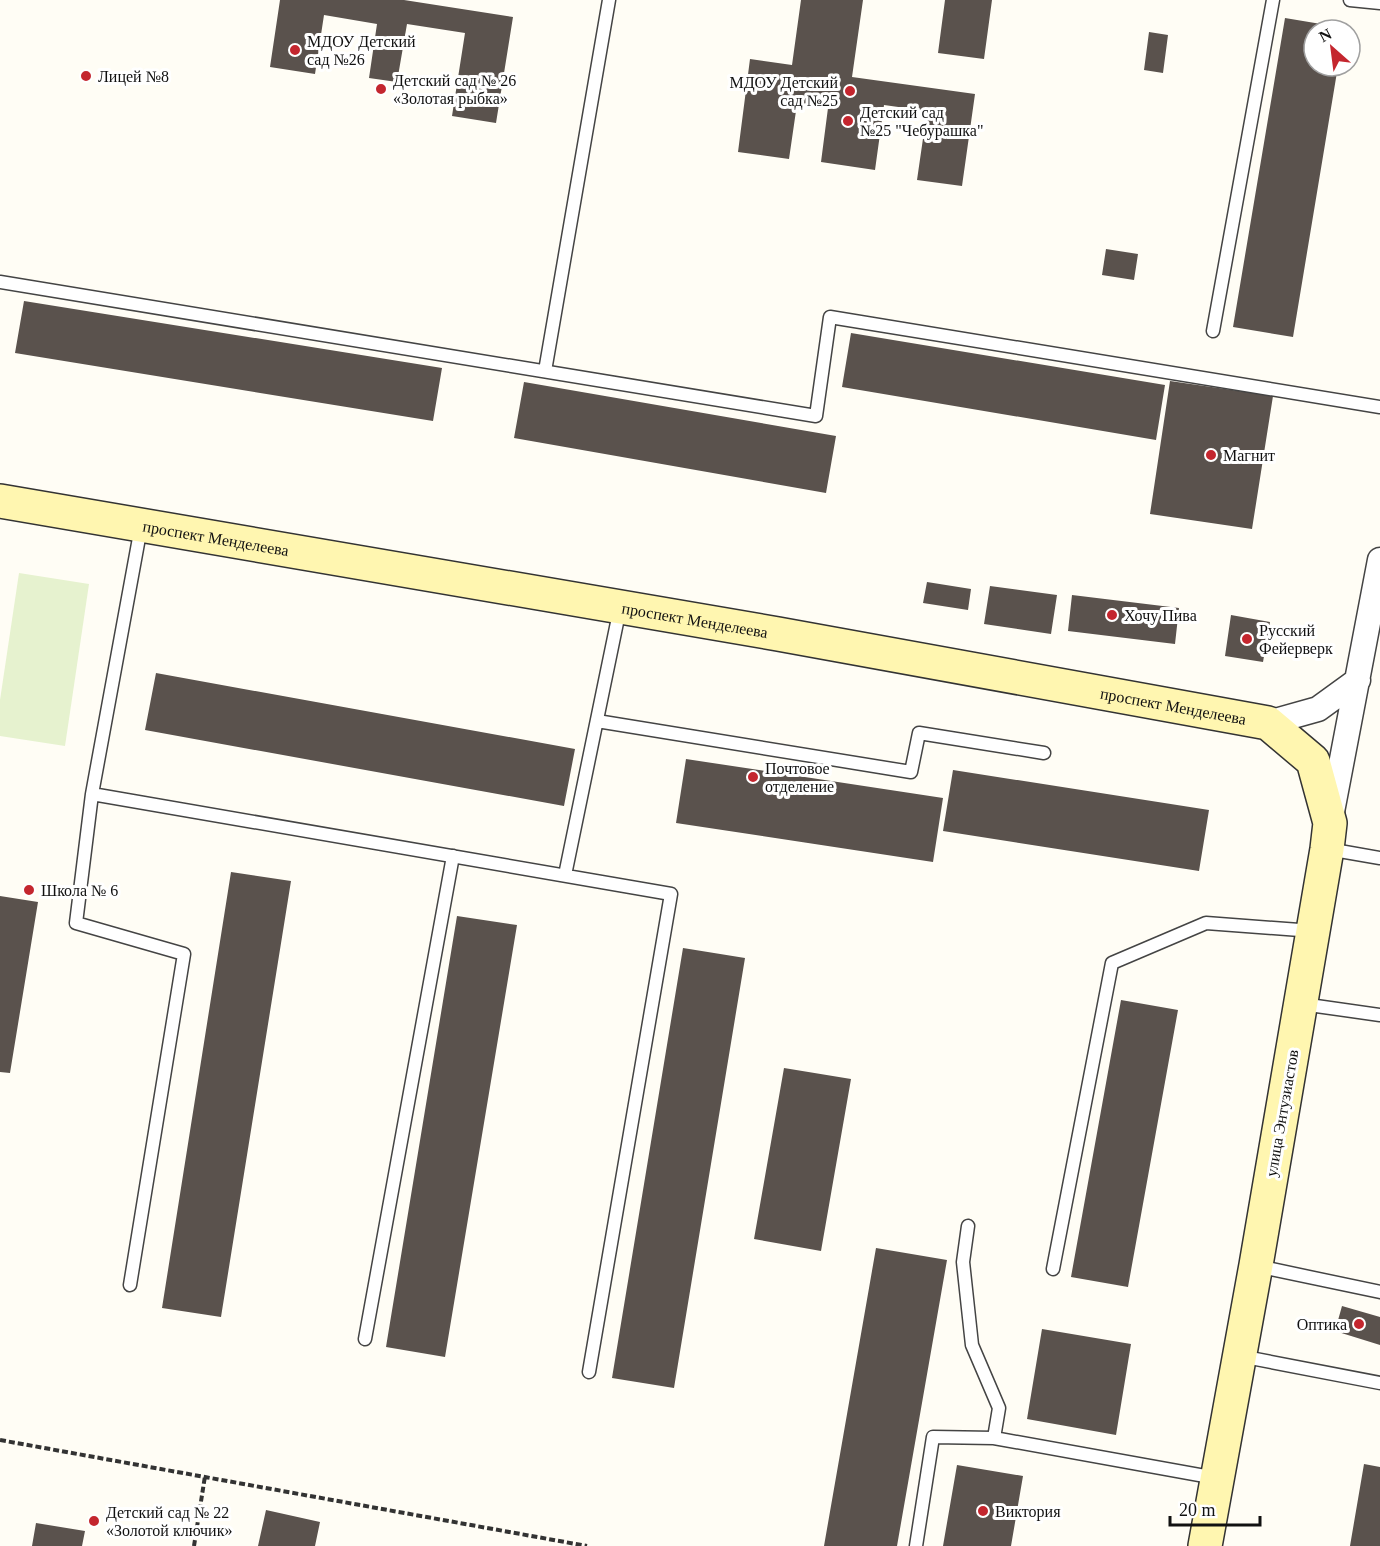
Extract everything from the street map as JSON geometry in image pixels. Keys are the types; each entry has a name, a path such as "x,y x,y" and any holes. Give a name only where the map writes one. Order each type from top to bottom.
{"street":[{"name":"проспект Менделеева","path":"0,501 778,634 1268,723 1313,761 1328,836"},
{"name":"улица Энтузиастов","path":"1205,1546 1256,1266 1314,931 1328,836 1380,560"},
{"path":"1268,723 1318,709 1358,680"}],"lane":[{"path":"545,371 609,0"},
{"path":"1213,331 1273,0"},
{"path":"1350,0 1380,3"},
{"path":"0,282 816,416 830,317 1380,407"},
{"path":"130,1285 184,954 76,923 92,794 141,526"},
{"path":"565,875 620,607"},
{"path":"597,721 911,772 919,733 1044,753"},
{"path":"92,794 671,894 589,1372"},
{"path":"1328,836 1380,858"},
{"path":"365,1339 453,856"},
{"path":"1053,1269 1112,963 1206,923 1314,931"},
{"path":"1301,1003 1380,1015"},
{"path":"968,1226 963,1262 972,1345 999,1408 994,1438"},
{"path":"1256,1266 1380,1292"},
{"path":"1239,1356 1380,1383"},
{"path":"916,1546 933,1437 994,1438 1216,1478"}],"path":[{"path":"0,1440 587,1546"},
{"path":"194,1546 205,1476"}],"green space":[{"path":"19,573 89,584 65,746 0,736 0,700"}],"building":[{"name":"МДОУ Детский сад №26","path":"280,0 404,0 513,17 496,123 452,116 465,33 407,24 397,82 369,78 377,24 324,15 315,74 270,67"},
{"name":"МДОУ Детский сад №25","path":"801,0 863,0 852,77 975,94 962,186 917,180 927,111 884,105 875,170 821,162 828,108 797,104 789,159 738,152 750,59 792,65"},
{"path":"945,0 992,0 984,59 938,53"},
{"path":"1285,18 1302,21 1302,78 1336,78 1293,337 1233,327"},
{"path":"1149,32 1168,35 1163,73 1144,70"},
{"path":"1106,249 1138,254 1134,280 1102,275"},
{"path":"24,301 442,368 433,421 15,353"},
{"path":"851,333 1165,385 1156,440 842,387"},
{"name":"Магнит","path":"1170,381 1273,396 1252,529 1150,514"},
{"path":"524,382 836,436 826,493 514,438"},
{"path":"927,582 971,589 968,610 923,603"},
{"path":"990,586 1057,595 1051,634 984,624"},
{"path":"1072,595 1179,608 1175,644 1068,631"},
{"name":"Русский Фейерверк","path":"1231,615 1270,622 1263,662 1225,656"},
{"path":"156,673 575,749 564,806 145,730"},
{"path":"686,759 943,798 933,862 676,823"},
{"path":"953,770 1209,810 1199,871 943,831"},
{"path":"231,872 291,881 221,1317 162,1308"},
{"path":"0,896 38,902 10,1073 0,1072"},
{"path":"457,916 517,925 445,1357 386,1347"},
{"path":"683,948 745,958 674,1388 612,1378"},
{"path":"1121,1000 1178,1010 1128,1287 1071,1277"},
{"path":"784,1068 851,1079 821,1251 754,1239"},
{"path":"876,1248 947,1260 897,1546 824,1546"},
{"name":"Оптика","path":"1342,1306 1380,1317 1380,1345 1335,1331"},
{"path":"1042,1329 1131,1344 1116,1435 1027,1419"},
{"path":"1364,1464 1380,1467 1380,1546 1350,1546"},
{"name":"Виктория","path":"957,1465 1023,1476 1011,1546 943,1546"},
{"path":"266,1510 320,1522 315,1546 258,1546"},
{"path":"36,1523 85,1531 82,1546 32,1546"}],"place":[{"name":"МДОУ Детский сад №26","path":"295,50"},
{"name":"Лицей №8","path":"86,76"},
{"name":"Детский сад № 26 «Золотая рыбка»","path":"381,89"},
{"name":"МДОУ Детский сад №25","path":"850,91"},
{"name":"Детский сад №25 \"Чебурашка\"","path":"848,121"},
{"name":"Магнит","path":"1211,455"},
{"name":"Хочу Пива","path":"1112,615"},
{"name":"Русский Фейерверк","path":"1247,639"},
{"name":"Почтовое отделение","path":"753,777"},
{"name":"Школа № 6","path":"29,890"},
{"name":"Оптика","path":"1359,1324"},
{"name":"Виктория","path":"983,1511"},
{"name":"Детский сад № 22 «Золотой ключик»","path":"94,1521"}]}
